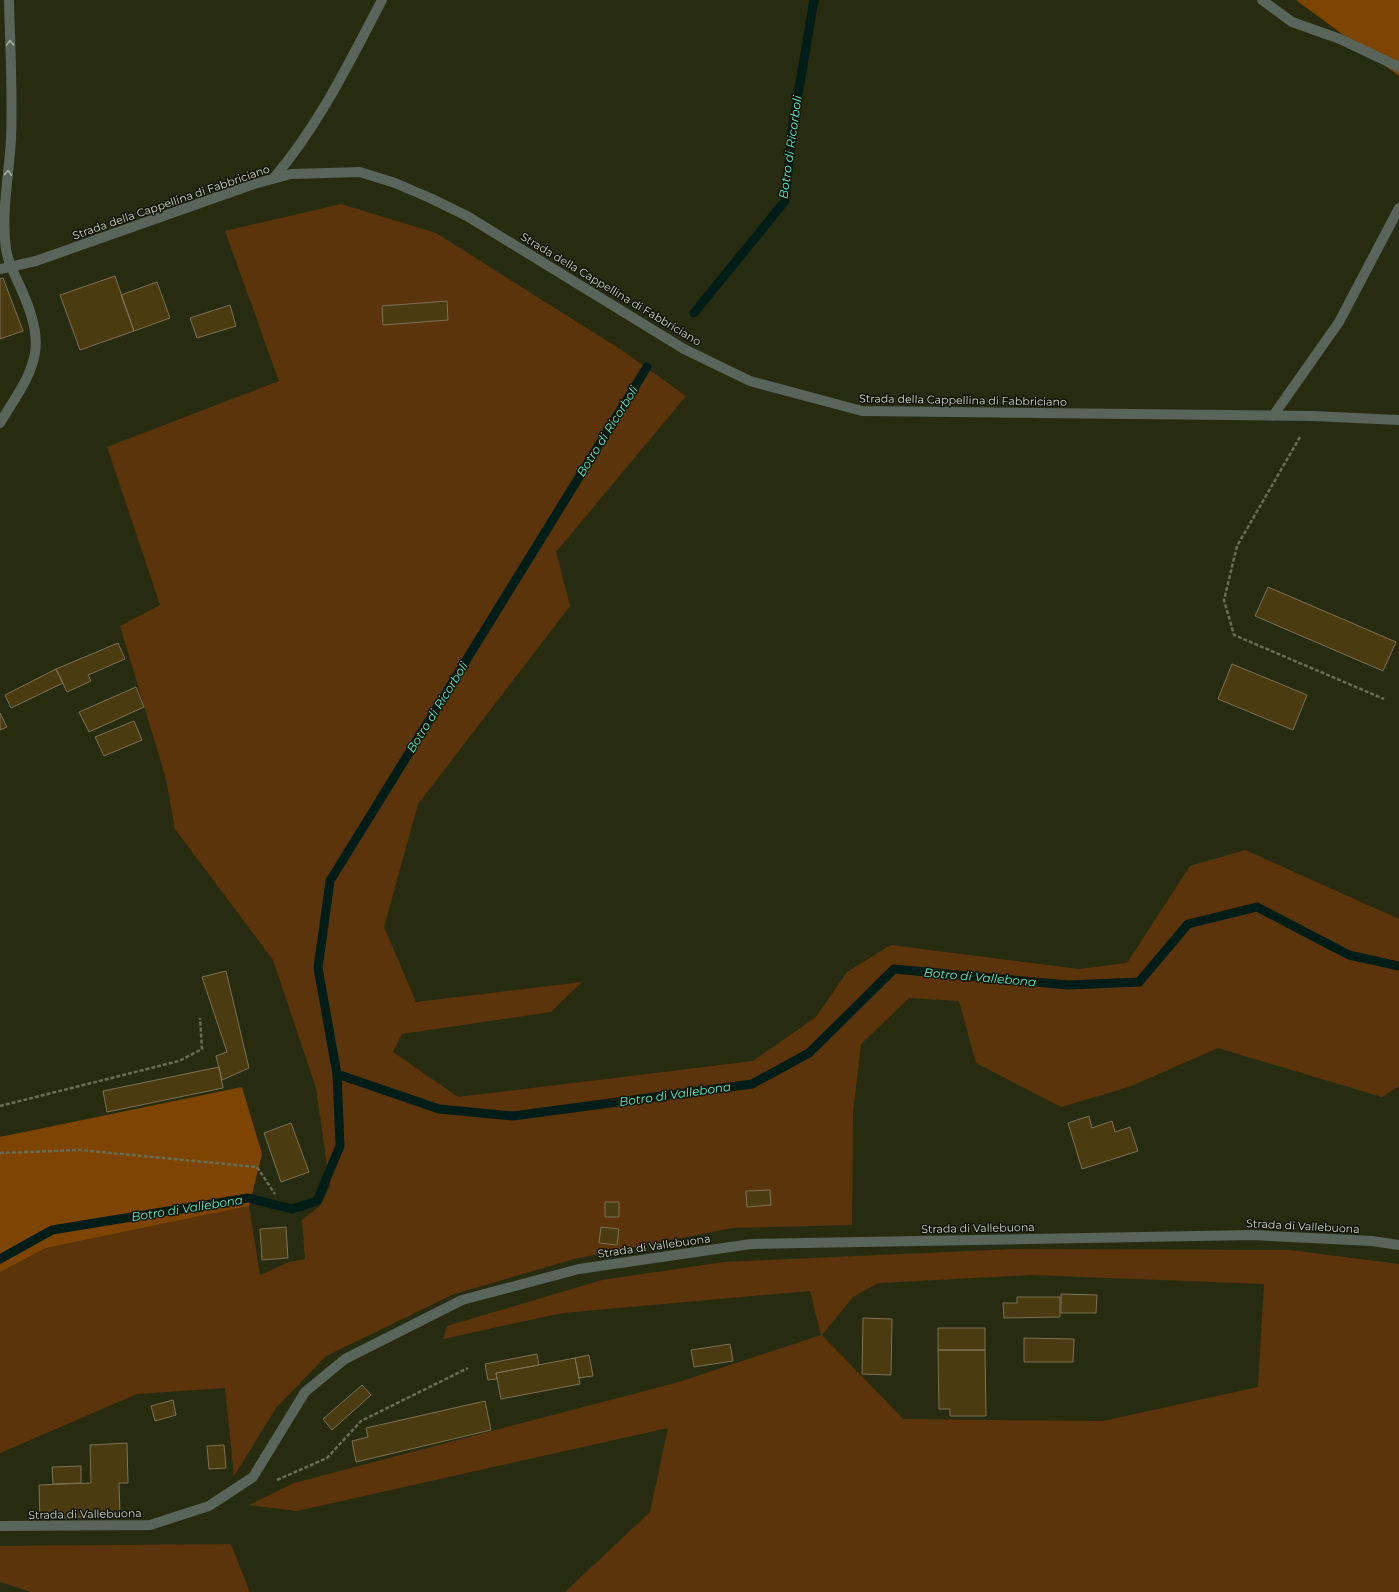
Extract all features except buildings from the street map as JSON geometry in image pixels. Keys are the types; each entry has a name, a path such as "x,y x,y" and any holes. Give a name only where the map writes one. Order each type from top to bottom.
{"street":[{"path":"0,423 26,378 35,353 35,334 32,321 18,282 5,268 5,219 12,121 9,0"},
{"path":"272,179 294,154 332,96 382,0"},
{"path":"1262,0 1292,22 1340,39 1399,67"},
{"name":"Strada della Cappellina di Fabbriciano","path":"5,268 66,251 272,179 291,174 360,172 402,186 467,216 660,336 750,381 862,411 1312,416 1399,420"},
{"path":"1273,416 1339,322 1399,208"},
{"name":"Strada di Vallebuona","path":"0,1526 150,1525 209,1506 252,1477 305,1392 345,1359 462,1300 579,1269 751,1244 1252,1235 1372,1241 1399,1245"}],"path":[{"path":"1312,416 1237,546 1224,600 1234,635 1384,699"},
{"path":"0,1106 179,1061 202,1049 200,1018"},
{"path":"0,1153 80,1150 257,1167 275,1194"},
{"path":"272,1481 327,1458 361,1421 468,1368"}],"shaded area":[{"path":"1296,0 1399,0 1399,76"},
{"path":"341,204 436,233 620,349 686,396 556,552 570,606 418,804 384,927 416,1002 582,982 551,1012 402,1034 393,1052 458,1097 753,1061 816,1017 847,972 891,945 1078,969 1127,963 1190,866 1245,850 1399,919 1399,1086 1382,1097 1218,1048 1129,1087 1061,1107 976,1063 959,1001 909,998 861,1044 853,1113 852,1225 732,1228 574,1259 454,1294 326,1356 276,1408 234,1476 225,1388 137,1394 0,1453 0,1272 46,1248 249,1206 260,1275 289,1262 305,1259 302,1220 321,1205 330,1186 316,1088 273,960 175,829 166,779 120,626 160,605 107,447 279,381 225,231"},
{"path":"242,1087 262,1154 249,1206 46,1248 0,1272 0,1137"},
{"path":"1014,1249 1290,1250 1399,1264 1399,1592 565,1592 650,1512 668,1428 297,1511 249,1505 294,1483 679,1382 821,1335 810,1291 562,1313 443,1339 447,1326 602,1280 724,1262","holes":["1032,1275 1264,1284 1258,1387 1103,1421 903,1419 822,1335 853,1297 878,1283"]},
{"path":"231,1544 250,1592 31,1592 0,1582 0,1546"}],"waterway":[{"name":"Botro di Ricorboli","path":"694,313 785,201 793,124 814,0"},
{"name":"Botro di Ricorboli","path":"337,1074 318,968 330,881 647,367"},
{"name":"Botro di Vallebona","path":"0,1259 52,1230 248,1198 292,1209 317,1201 340,1146 337,1074 439,1109 513,1116 752,1084 809,1053 894,969 1068,985 1139,982 1188,924 1257,907 1349,955 1399,966"}]}
